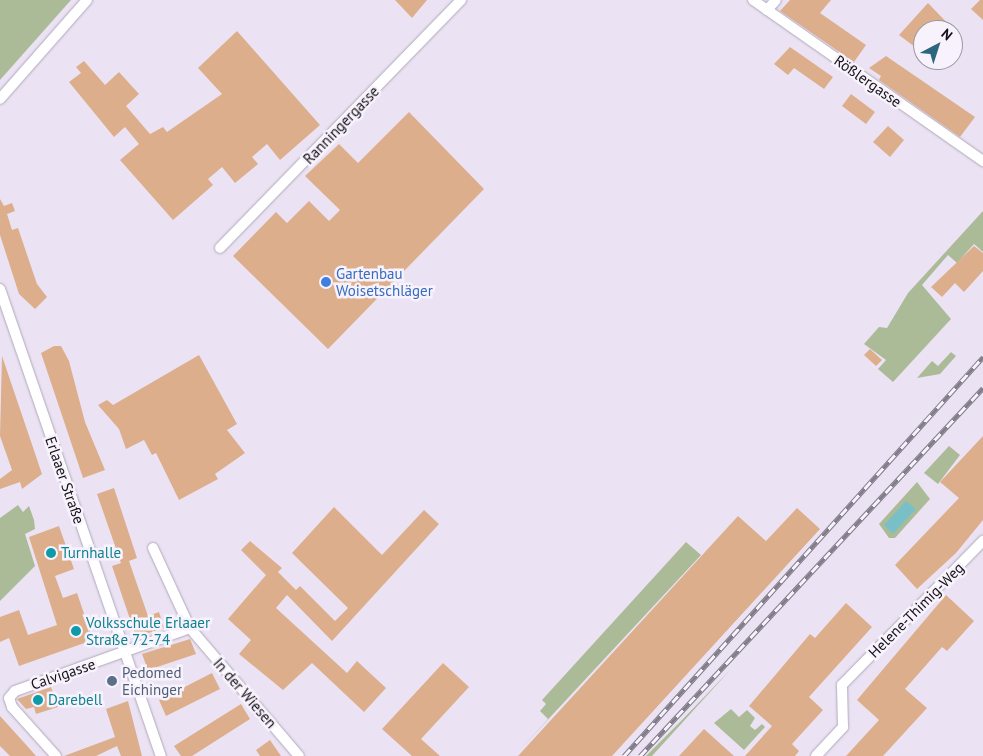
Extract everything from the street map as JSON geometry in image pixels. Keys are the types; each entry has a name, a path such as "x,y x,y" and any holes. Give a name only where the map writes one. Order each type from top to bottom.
{"street":[{"path":"0,99 87,0"},
{"name":"Ranningergasse","path":"220,248 461,0"},
{"name":"Rößlergasse","path":"753,0 983,161"},
{"path":"767,10 776,0"},
{"name":"Erlaaer Straße","path":"0,289 161,756"},
{"name":"Helene-Thimig-Weg","path":"816,756 843,727 842,685 983,541"},
{"name":"In der Wiesen","path":"153,548 190,628 299,756"},
{"name":"Calvigasse","path":"56,756 12,707 9,698 15,691 190,628"}],"green space":[{"path":"0,0 71,0 0,80"},
{"path":"983,211 983,252 974,244 957,263 948,255 922,285 951,319 893,382 878,369 886,360 864,344 879,327 887,328 908,293"},
{"path":"951,352 956,356 940,374 917,378 932,361 938,366"},
{"path":"949,446 960,455 938,484 924,473"},
{"path":"917,482 930,499 895,538 889,538 879,524"},
{"path":"18,505 23,512 29,506 34,520 35,529 25,534 35,566 0,601 0,518"},
{"path":"686,542 701,555 514,756 548,719 540,711 546,704 542,700"},
{"path":"731,669 652,756 646,756 683,719"},
{"path":"731,709 739,717 747,710 755,718 750,726 755,730 762,724 765,727 744,750 714,723"}],"water":[{"path":"906,501 916,509 893,534 884,525"}],"building":[{"path":"395,0 427,0 412,18"},
{"path":"790,0 831,0 820,13 866,45 854,62 780,11"},
{"path":"980,0 983,0 983,20 971,9"},
{"path":"928,3 944,20 913,20 913,46 899,35"},
{"path":"237,31 320,125 280,160 267,144 252,157 258,164 235,183 222,167 208,179 213,185 173,220 120,160 139,144 125,127 114,137 69,82 81,73 76,67 84,61 105,85 119,72 139,94 126,106 150,134 163,127 167,132 222,94 198,68"},
{"path":"790,47 833,77 824,89 794,68 788,75 774,64"},
{"path":"886,56 975,117 960,137 879,80 881,76 869,68"},
{"path":"851,94 875,112 866,124 842,106"},
{"path":"409,112 484,189 328,349 233,256 276,212 287,223 309,201 329,221 340,210 305,176 339,144 358,163"},
{"path":"888,126 904,140 890,157 873,142"},
{"path":"0,199 4,206 12,203 15,211 7,214 12,230 18,228 37,284 47,297 35,309 19,294 0,235"},
{"path":"974,246 983,253 983,271 964,292 955,283 942,297 931,287"},
{"path":"54,346 61,346 69,361 85,422 105,470 83,478 41,353"},
{"path":"870,349 882,360 876,366 864,355"},
{"path":"199,355 237,424 227,430 245,453 215,474 218,479 179,500 156,453 152,455 144,440 126,449 119,429 98,405 107,400 113,405"},
{"path":"2,356 42,474 22,489 20,482 0,489 0,479 12,470 0,436"},
{"path":"983,436 983,520 956,553 917,589 895,565 959,498 940,482"},
{"path":"114,488 137,558 129,561 148,616 159,612 164,628 136,637 112,566 121,563 97,494"},
{"path":"334,507 382,555 424,510 439,524 332,641 287,595 276,608 347,673 357,661 386,688 364,712 312,663 283,690 239,654 251,640 228,619 266,575 241,550 250,541 282,568 278,572 296,590 300,586 335,621 348,608 292,553"},
{"path":"797,508 820,529 612,756 518,756 738,516 766,541"},
{"path":"59,526 74,569 55,576 63,598 77,593 93,640 19,666 9,638 0,642 0,617 19,610 28,635 57,625 29,537"},
{"path":"946,595 974,621 947,651 942,647 905,689 927,708 883,756 846,756 879,720 857,700"},
{"path":"846,603 872,627 809,697 823,710 792,744 799,751 795,756 745,756 772,726 749,706 810,634 815,638"},
{"path":"190,639 196,654 148,670 142,654"},
{"path":"443,663 469,687 421,739 440,756 412,756 382,729"},
{"path":"212,673 220,689 166,716 159,700"},
{"name":"Darebell","path":"51,687 58,707 36,714 34,707 26,709 17,699"},
{"path":"128,701 142,756 121,756 117,746 96,756 64,756 115,737 106,709"},
{"path":"241,704 250,719 192,756 181,756 174,746"},
{"path":"0,716 36,756 10,756 0,746"},
{"path":"704,729 734,756 679,756"},
{"path":"270,740 281,756 260,756 256,750"}],"railway":[{"path":"624,756 983,357"},
{"path":"640,756 983,388"}],"place":[{"name":"Gartenbau Woisetschläger","path":"326,282"},
{"name":"Turnhalle","path":"51,553"},
{"name":"Volksschule Erlaaer Straße 72-74","path":"76,631"},
{"name":"Pedomed Eichinger","path":"112,681"},
{"name":"Darebell","path":"38,700"}]}
